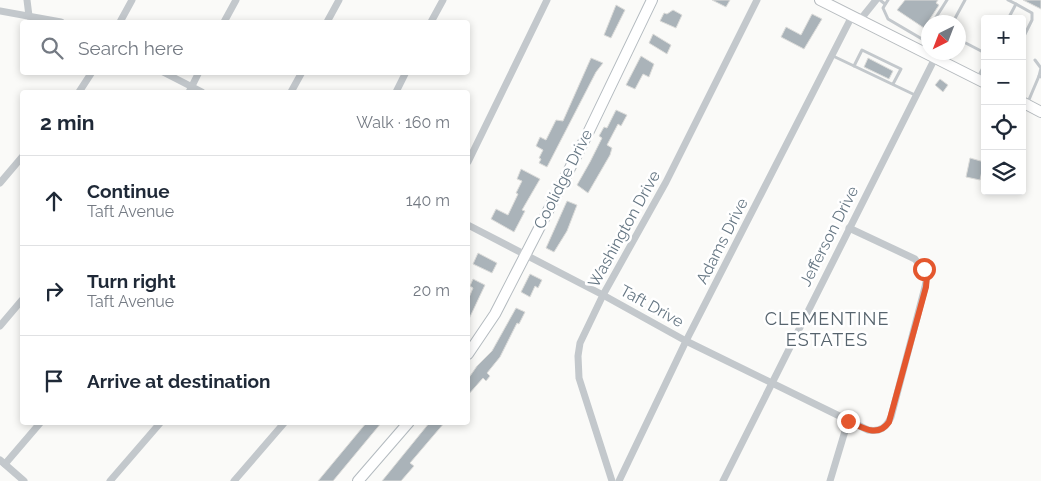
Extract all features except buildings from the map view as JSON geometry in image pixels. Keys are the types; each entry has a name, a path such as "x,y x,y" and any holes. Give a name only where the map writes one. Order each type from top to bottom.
{"street":[{"path":"27,0 29,16"},
{"path":"121,20 132,0"},
{"path":"225,20 236,0"},
{"path":"328,20 339,0"},
{"path":"432,20 442,0"},
{"path":"470,158 547,0"},
{"name":"Coolidge Drive","path":"470,351 494,314 588,133 652,0"},
{"name":"Washington Drive","path":"612,481 578,378 577,367 580,343 666,182 757,0"},
{"path":"820,0 896,39 921,49"},
{"name":"Adams Drive","path":"619,481 686,341 832,55 856,18 876,0"},
{"path":"0,11 50,20"},
{"name":"Jefferson Drive","path":"723,481 934,60"},
{"path":"945,60 981,81"},
{"path":"80,90 90,75"},
{"path":"167,75 190,90 198,75"},
{"path":"293,90 300,75"},
{"path":"397,90 404,75"},
{"path":"1026,104 1041,112"},
{"path":"0,183 20,159"},
{"name":"Taft Drive","path":"470,226 604,295 686,341 848,421 876,432 889,422 927,280 924,269 915,259 849,228"},
{"path":"0,326 20,302"},
{"path":"830,481 848,421"},
{"path":"24,481 2,462 38,425"},
{"path":"110,481 158,425"},
{"path":"234,481 282,425"},
{"path":"358,481 406,425"}],"lane":[{"path":"880,0 885,4"},
{"path":"888,0 883,8 888,19 921,38"},
{"path":"937,15 947,0"},
{"path":"957,15 965,0"},
{"path":"1008,0 1032,14 1032,20 1026,32"},
{"path":"1010,15 1016,4"},
{"path":"896,39 902,27"},
{"path":"966,43 981,51"},
{"path":"856,66 862,50 901,69 891,84"},
{"path":"832,55 916,95"},
{"path":"1026,100 1040,76 1040,65 1035,60"}],"district":[{"name":"CLEMENTINE ESTATES","path":"827,328"}],"route":[{"path":"848,421 876,432 886,426 892,417 926,287 927,275 924,269"}]}
